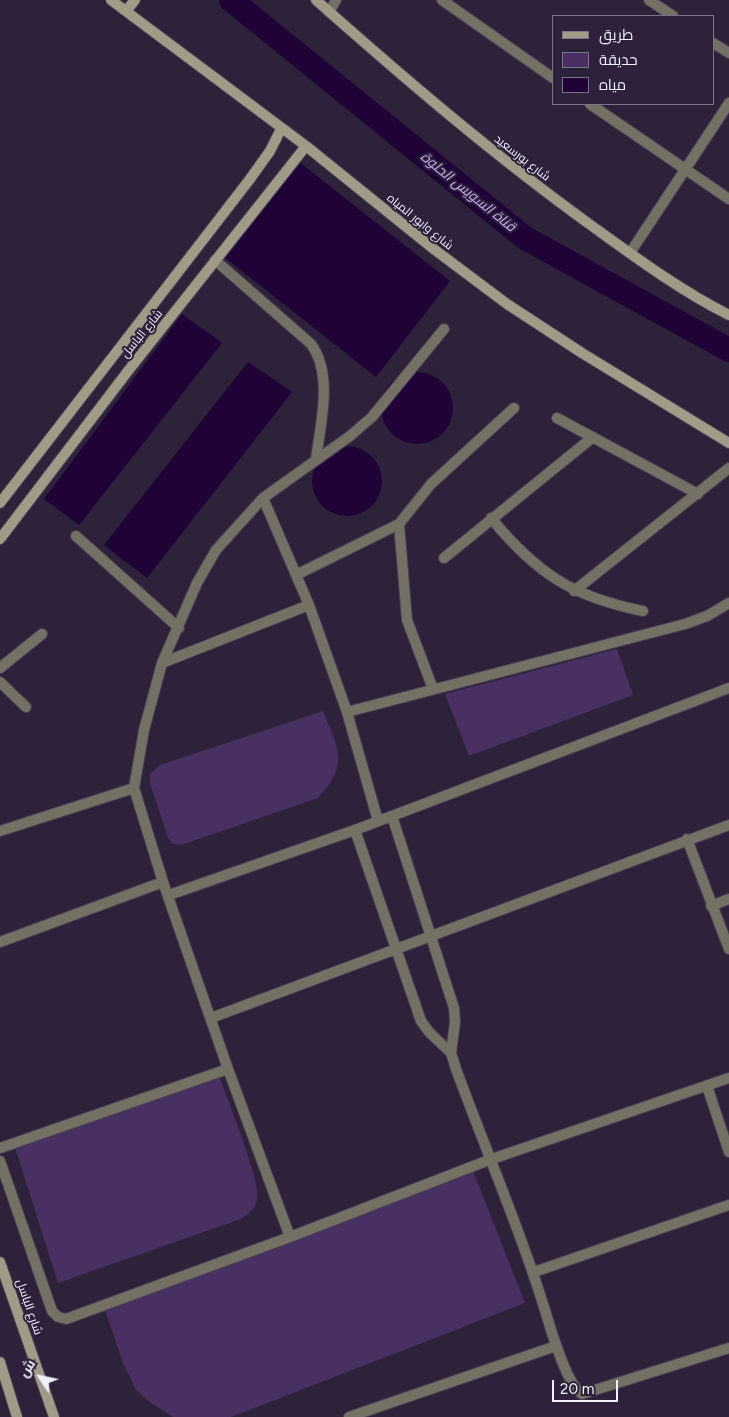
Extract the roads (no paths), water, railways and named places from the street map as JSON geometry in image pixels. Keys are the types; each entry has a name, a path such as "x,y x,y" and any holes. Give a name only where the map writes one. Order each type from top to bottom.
{"main road":[{"name":"شارع وابور المياه","path":"111,0 306,146 435,250 507,304 612,372 729,443"},
{"path":"126,11 135,0"},
{"name":"شارع بورسعيد","path":"316,0 463,128 545,192 630,254 729,315"},
{"name":"شارع الباسل","path":"0,503 250,179 270,151 281,129"},
{"name":"شارع الباسل","path":"0,539 215,260 306,146"},
{"name":"شارع الباسل","path":"0,1262 54,1417"},
{"path":"1,1366 17,1417"}],"street":[{"path":"329,12 336,0"},
{"path":"442,0 552,77"},
{"path":"653,1 672,15"},
{"path":"714,42 727,49"},
{"path":"630,254 729,103"},
{"path":"591,105 684,170 729,198"},
{"path":"215,260 311,344 318,353 322,366 323,391 316,460"},
{"path":"290,1237 228,1070 134,788 144,730 162,664 197,583 216,550 263,498 372,417 444,329"},
{"path":"296,575 399,524 431,484 514,408"},
{"path":"557,418 698,494"},
{"path":"444,558 593,437"},
{"path":"574,591 729,468"},
{"path":"263,498 309,606 347,712 378,821"},
{"path":"491,518 515,547 536,566 574,591 608,604 643,611"},
{"path":"399,524 407,620 433,689"},
{"path":"76,536 179,628"},
{"path":"347,712 685,624 707,616 729,603"},
{"path":"162,664 309,606"},
{"path":"0,668 42,634"},
{"path":"0,682 26,707"},
{"path":"169,895 355,830 729,688"},
{"path":"0,831 134,788"},
{"path":"392,816 454,1008 455,1022 451,1053"},
{"path":"211,1018 729,825"},
{"path":"355,830 421,1021 429,1032 451,1053 489,1160 534,1272 556,1346 575,1388 582,1394 729,1348"},
{"path":"687,840 729,949"},
{"path":"0,942 164,882"},
{"path":"711,906 729,899"},
{"path":"0,1148 228,1070"},
{"path":"0,1161 52,1311 58,1317 66,1319 290,1237 489,1160 729,1078"},
{"path":"707,1086 729,1152"},
{"path":"534,1272 729,1205"},
{"path":"349,1417 556,1346"}],"water":[{"path":"298,161 450,281 376,377 223,256"},
{"path":"182,314 222,343 79,525 44,499"},
{"path":"248,362 292,392 147,578 104,545"},
{"path":"417,372 437,378 447,388 453,408 447,428 437,438 417,444 397,438 387,428 381,408 387,388 397,378"},
{"path":"340,446 354,446 367,452 376,461 382,474 380,494 372,506 354,516 340,516 327,510 318,501 312,488 312,474 318,461 327,452"}],"waterway":[{"name":"قناة السويس الحلوة","path":"231,0 525,238 729,350"}]}
